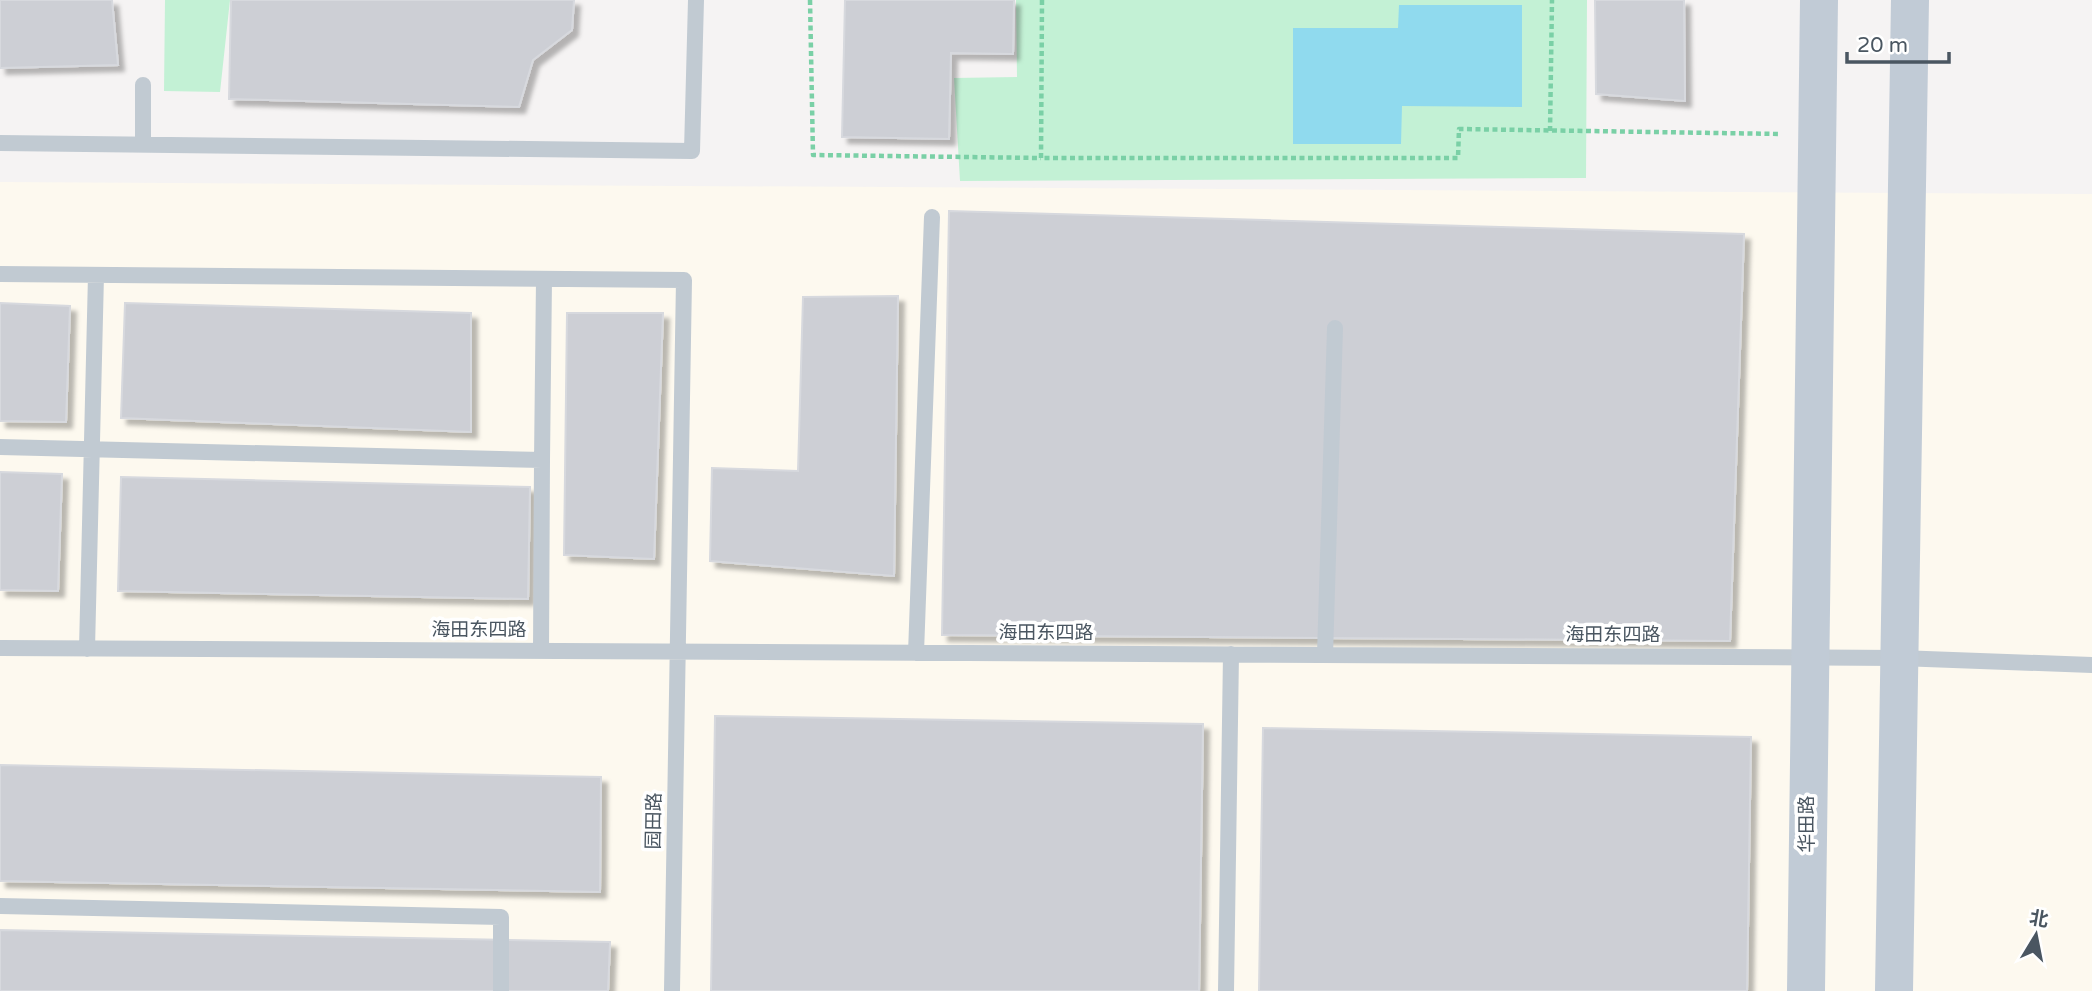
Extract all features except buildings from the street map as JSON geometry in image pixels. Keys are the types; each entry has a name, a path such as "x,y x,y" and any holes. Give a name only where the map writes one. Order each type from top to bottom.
{"main road":[{"name":"华田路","path":"1806,991 1808,657 1819,0"},
{"path":"1895,991 1910,0"}],"lane":[{"path":"0,143 692,150 696,0"},
{"path":"143,85 143,144"},
{"path":"916,653 932,217"},
{"path":"0,274 544,279 541,651"},
{"path":"87,649 96,275"},
{"name":"园田路","path":"544,279 684,280 672,991"},
{"path":"1325,655 1335,328"},
{"path":"0,447 542,460"},
{"name":"海田东四路","path":"0,648 1808,657 2092,665"},
{"path":"1226,991 1231,654"},
{"path":"0,906 501,917 501,991"}],"path":[{"path":"810,0 813,155 1458,158 1459,129 1817,134"},
{"path":"1041,158 1042,0"},
{"path":"1550,131 1552,0"}],"shaded area":[{"path":"0,182 2092,194 2092,991 0,991"}],"green space":[{"path":"165,0 230,0 220,92 164,91"},
{"path":"1016,0 1587,0 1586,178 960,181 954,78 1017,77"}],"water":[{"path":"1399,5 1522,5 1522,107 1402,106 1401,144 1293,144 1293,28 1398,28"}]}
